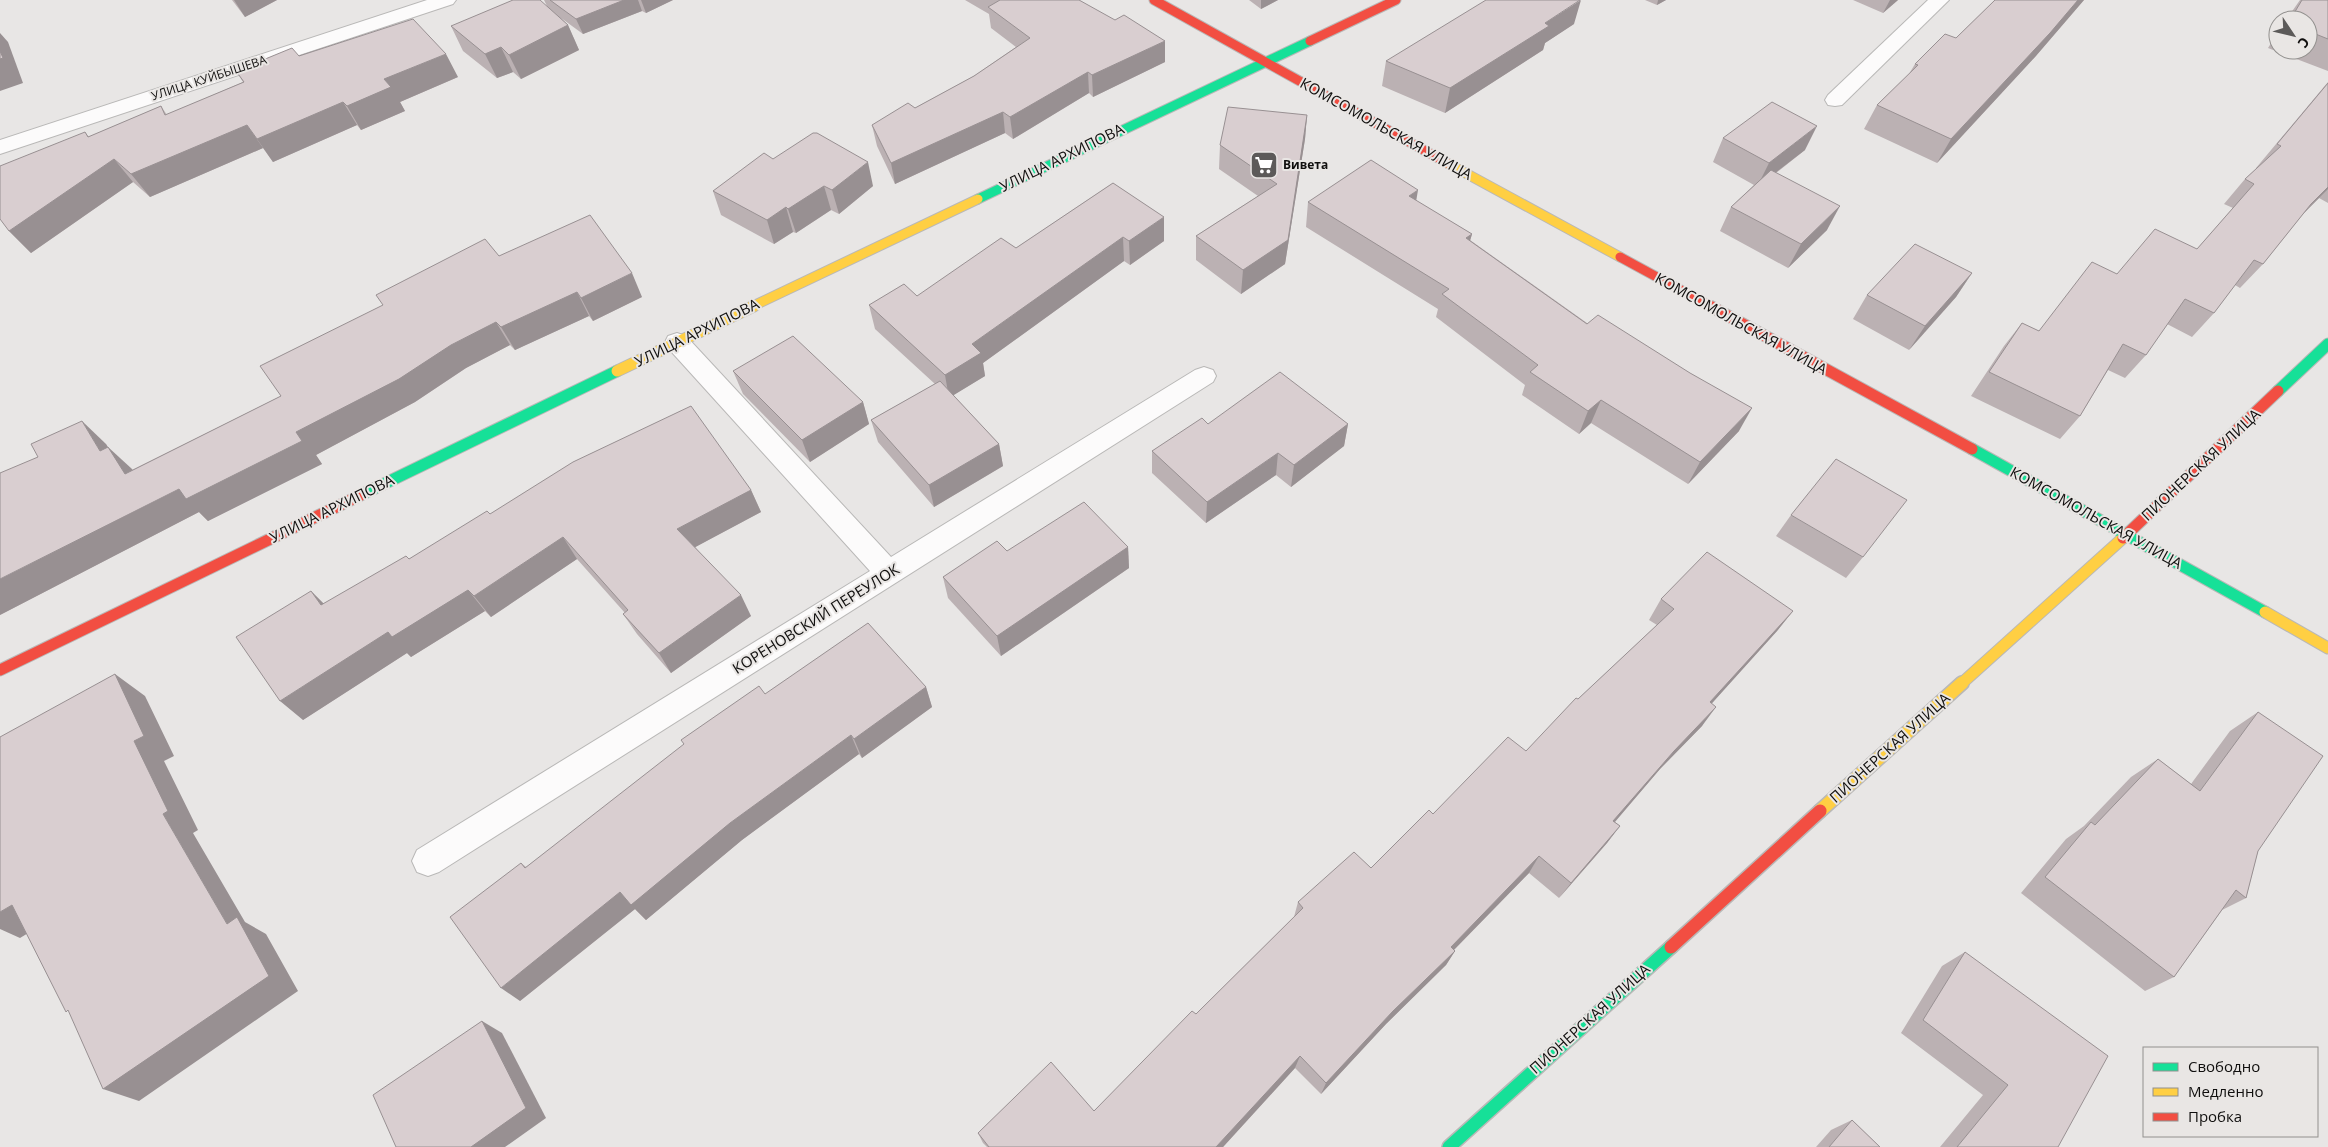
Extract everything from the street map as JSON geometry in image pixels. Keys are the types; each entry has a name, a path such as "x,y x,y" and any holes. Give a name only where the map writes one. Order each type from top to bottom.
{"street":[{"name":"УЛИЦА КУЙБЫШЕВА","path":"0,147 446,0"},
{"name":"КОМСОМОЛЬСКАЯ УЛИЦА","path":"1154,0 1263,62 2127,534 2328,648"},
{"name":"УЛИЦА АРХИПОВА","path":"0,670 677,342 1396,0"},
{"path":"1835,100 1939,0"},
{"path":"677,342 889,574"},
{"name":"ПИОНЕРСКАЯ УЛИЦА","path":"1449,1147 2127,534 2328,344"},
{"name":"КОРЕНОВСКИЙ ПЕРЕУЛОК","path":"428,861 1204,376"}],"building":[{"path":"513,0 540,0 568,25 509,55 501,47 485,54 451,26"},
{"path":"550,0 624,0 576,19"},
{"path":"1000,0 1079,0 1115,20 1124,15 1165,41 1092,75 1088,72 1010,117 1003,112 891,163 872,125 908,103 915,108 974,76 1030,38 988,7"},
{"path":"1486,0 1580,0 1545,23 1549,26 1450,88 1386,61"},
{"path":"1995,0 2078,0 2050,33 1951,139 1877,105 1918,65 1915,64 1945,34 1956,38"},
{"path":"2302,0 2328,0 2328,39 2318,35 2318,10 2296,10"},
{"path":"413,19 446,54 384,79 391,87 347,106 343,102 257,139 247,125 131,174 114,159 9,231 0,219 0,166 85,132 88,137 161,106 165,115 244,82 236,71 292,48 299,56"},
{"path":"2328,83 2328,187 2311,204 2263,264 2254,260 2214,313 2185,299 2146,355 2123,344 2080,416 1989,372 2022,323 2039,331 2092,262 2117,274 2155,229 2197,249 2254,184 2245,179 2281,146 2277,144"},
{"path":"1772,102 1817,126 1769,163 1723,138"},
{"path":"1228,107 1307,115 1288,240 1243,270 1196,236 1277,184 1220,145"},
{"path":"813,133 817,133 868,162 832,190 824,186 767,220 713,191 764,153 773,159"},
{"path":"1371,160 1418,190 1409,196 1472,234 1466,238 1587,324 1598,315 1690,373 1752,408 1700,462 1601,400 1588,411 1530,372 1538,365 1442,294 1449,289 1308,202"},
{"path":"1771,170 1840,206 1801,244 1731,207"},
{"path":"1113,183 1164,217 1129,241 1123,237 972,344 981,353 945,375 869,305 904,284 917,296 1001,238 1016,248"},
{"path":"590,215 632,273 581,298 577,292 501,327 496,322 451,345 399,379 296,432 302,441 186,499 179,489 0,579 0,473 38,457 31,444 82,421 100,451 108,447 125,474 281,396 260,366 383,305 376,295 485,239 499,256"},
{"path":"1915,244 1972,273 1925,326 1867,295"},
{"path":"793,336 863,402 802,440 733,371"},
{"path":"1280,372 1348,424 1294,465 1278,453 1207,502 1152,451 1202,418 1208,424"},
{"path":"940,381 999,444 929,485 871,420"},
{"path":"691,406 751,490 677,529 741,595 659,653 623,614 628,610 563,537 474,596 468,590 392,637 388,632 280,701 236,637 311,591 321,605 406,556 409,559 487,511 490,514 573,462"},
{"path":"1836,459 1907,500 1863,557 1791,515"},
{"path":"1084,502 1128,547 997,636 943,577 997,541 1007,551"},
{"path":"1707,552 1793,611 1710,702 1716,707 1674,751 1613,821 1620,826 1571,883 1539,856 1451,947 1455,951 1393,1011 1326,1083 1300,1056 1216,1147 989,1147 978,1133 1051,1062 1094,1111 1192,1011 1196,1014 1303,908 1298,902 1354,852 1371,868 1429,810 1433,814 1508,737 1526,751 1576,698 1578,699 1674,609 1661,599"},
{"path":"868,623 926,687 854,739 851,735 730,823 631,905 620,892 501,988 450,917 521,863 525,868 684,744 681,740 759,686 765,694"},
{"path":"115,674 144,736 134,741 168,811 163,814 227,924 237,917 269,976 103,1089 68,1010 66,1012 12,905 0,912 0,737"},
{"path":"2258,712 2323,756 2258,851 2246,898 2236,890 2174,977 2045,877 2091,822 2095,825 2158,759 2200,791"},
{"path":"1965,952 2108,1056 2058,1147 1957,1147 2008,1085 1923,1020"},
{"path":"482,1021 526,1108 471,1147 396,1147 373,1095"},
{"path":"1852,1120 1880,1147 1829,1147"}],"traffic: fast":[{"path":"978,199 1310,41"},
{"path":"2278,391 2328,344"},
{"path":"363,494 617,371"},
{"path":"1972,449 2265,612"},
{"path":"1449,1147 1671,947"}],"traffic: slow":[{"path":"1447,163 1620,257"},
{"path":"617,371 978,199"},
{"path":"1820,811 2123,538"},
{"path":"2265,612 2328,648"}],"traffic: jam":[{"path":"1154,0 1447,163"},
{"path":"1310,41 1396,0"},
{"path":"1620,257 1972,449"},
{"path":"2123,538 2278,391"},
{"path":"0,670 363,494"},
{"path":"1671,947 1820,811"}],"place":[{"name":"Вивета","path":"1264,165"}]}
